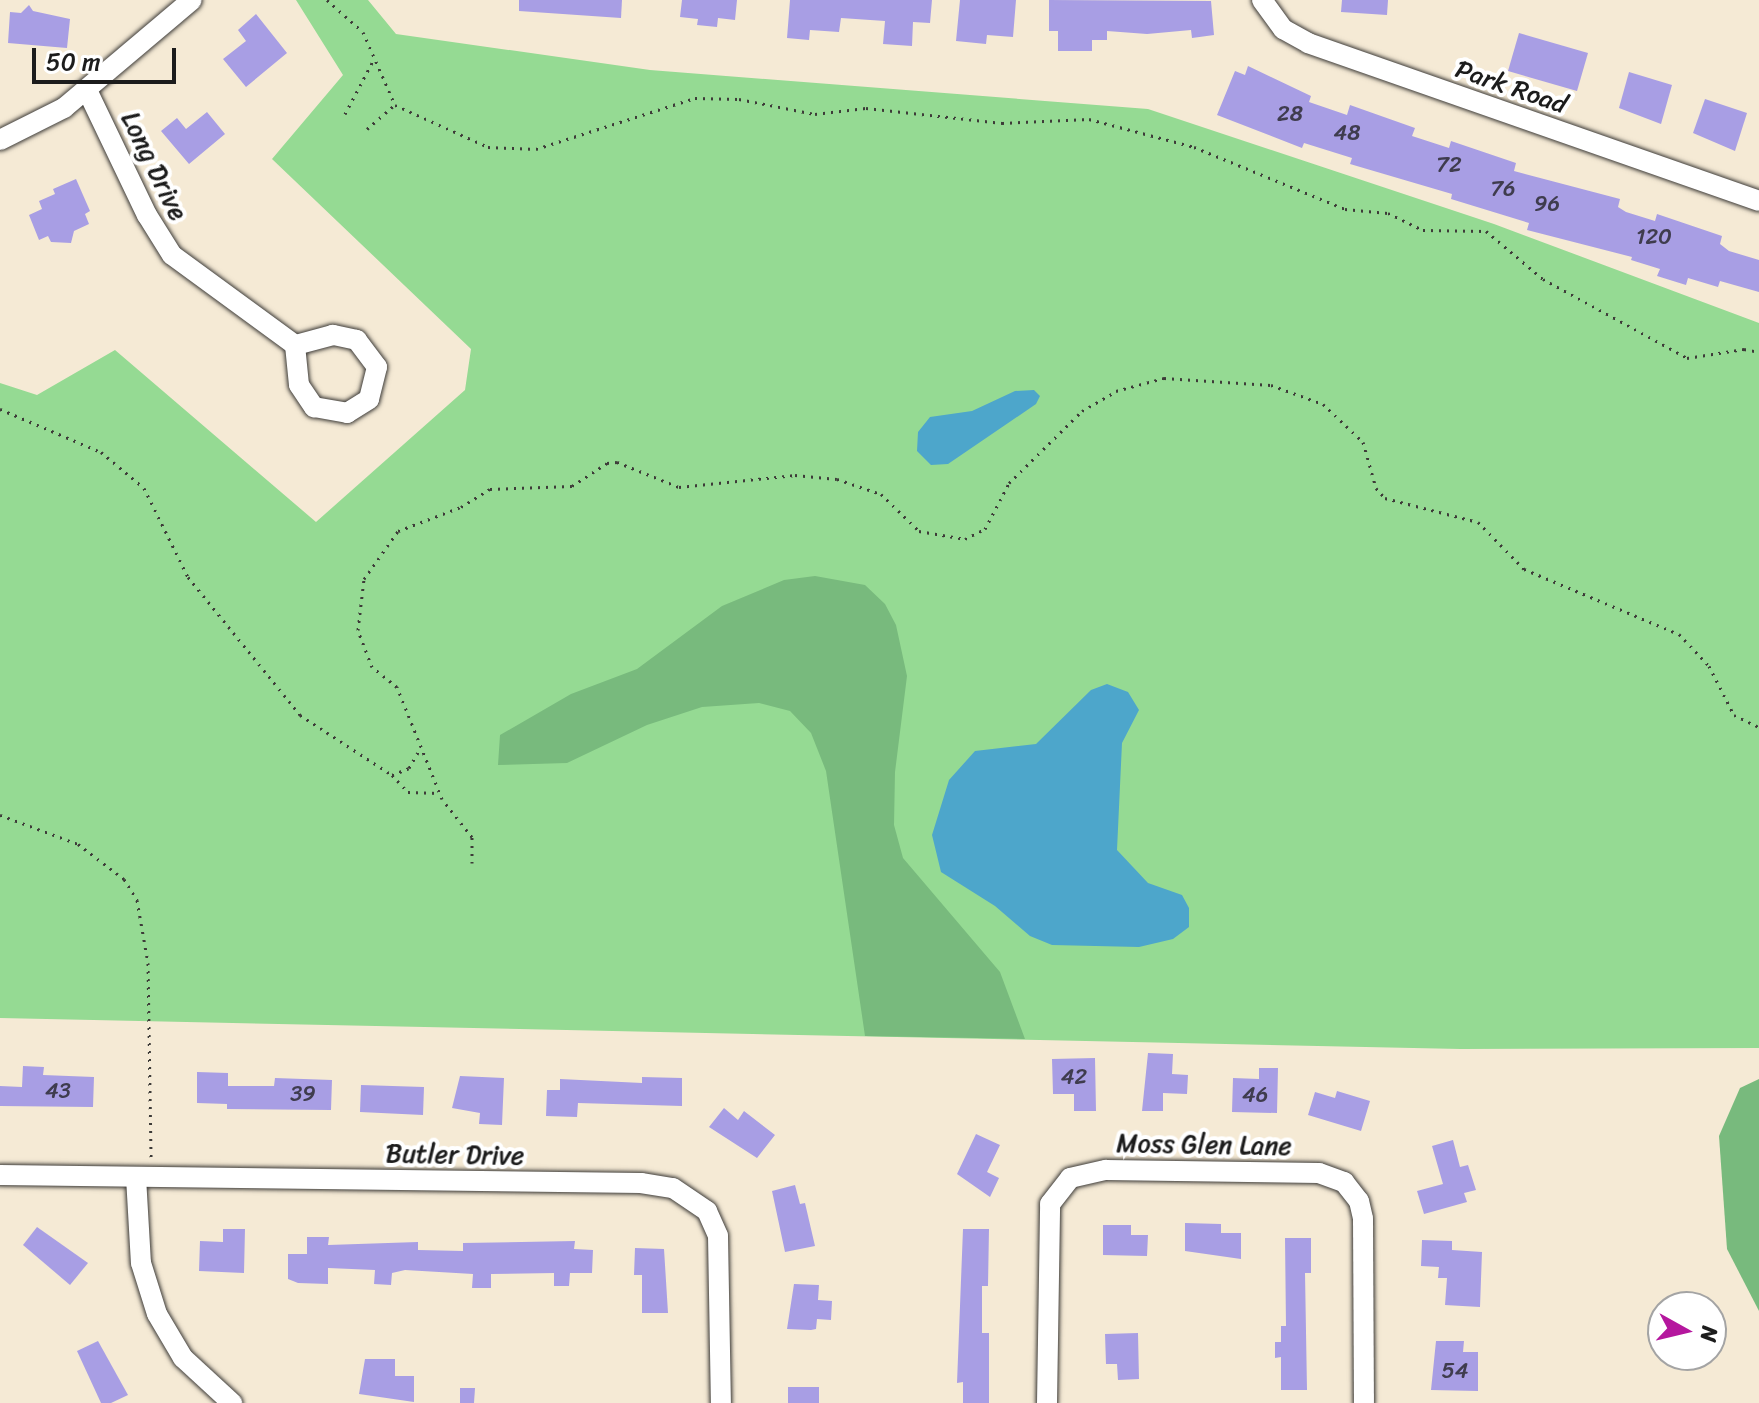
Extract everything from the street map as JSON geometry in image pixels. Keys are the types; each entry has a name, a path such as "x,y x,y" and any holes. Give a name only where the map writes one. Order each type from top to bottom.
{"street":[{"path":"0,140 41,121 87,90 192,0"},
{"name":"Park Road","path":"1262,0 1283,29 1328,52 1759,201"},
{"name":"Long Drive","path":"87,90 147,215 172,255 295,345"},
{"path":"333,335 357,340 377,367 369,399 347,413 314,407 299,385 295,345 333,335"},
{"name":"Moss Glen Lane","path":"1047,1403 1050,1204 1070,1178 1106,1170 1319,1173 1344,1182 1359,1201 1363,1219 1364,1403"},
{"name":"Butler Drive","path":"0,1175 641,1183 673,1188 707,1211 718,1236 721,1403"},
{"path":"136,1177 141,1263 157,1314 183,1358 232,1403"}],"path":[{"path":"327,0 355,22 395,105 506,151 536,149 695,98 739,99 815,114 866,108 1002,123 1089,119 1194,147 1345,209 1388,213 1423,230 1486,231 1543,279 1687,358 1744,349 1759,352"},
{"path":"345,114 374,59"},
{"path":"367,129 395,105"},
{"path":"472,863 472,837 439,793 397,687 365,654 356,618 364,579 391,538 405,526 461,507 490,489 572,486 617,462 679,487 795,475 862,484 881,494 919,531 965,539 985,529 1009,483 1093,402 1133,384 1178,377 1271,385 1323,404 1358,435 1376,488 1385,498 1478,522 1524,569 1679,634 1696,648 1734,715 1759,727"},
{"path":"0,409 115,460 154,501 188,577 300,715 392,775 408,792 439,793"},
{"path":"392,775 409,768 421,748"},
{"path":"0,815 78,844 124,879 137,900 148,963 151,1161"}],"green space":[{"path":"296,0 368,0 396,34 650,70 1148,109 1494,224 1759,323 1759,1048 1461,1049 0,1018 0,383 37,395 115,350 316,522 465,390 471,349 272,159 343,75"},
{"path":"815,576 865,585 885,604 896,625 907,676 895,772 894,825 903,858 1000,972 1025,1039 865,1036 826,771 811,733 790,711 759,703 702,707 647,725 567,763 498,765 500,735 571,694 637,669 722,606 784,580"},
{"path":"1759,1079 1759,1311 1727,1249 1719,1136 1740,1088"}],"water":[{"path":"1034,390 1040,396 1036,404 948,464 931,465 917,451 918,432 930,417 972,411 1015,391"},
{"path":"1107,684 1128,692 1139,710 1122,743 1117,850 1148,883 1182,895 1189,908 1189,927 1173,939 1139,947 1052,945 1030,936 995,906 941,872 932,835 949,780 975,751 1036,744 1091,690"}],"building":[{"path":"519,0 622,0 621,18 519,11"},
{"path":"682,0 737,0 735,20 718,18 717,27 697,25 698,19 680,17"},
{"path":"790,0 932,0 930,23 913,22 912,46 883,44 885,21 841,18 839,32 810,30 809,40 787,38"},
{"path":"960,0 1016,0 1013,37 987,35 986,44 956,41"},
{"path":"1049,0 1211,1 1214,35 1192,38 1191,30 1147,34 1107,31 1107,40 1092,40 1092,51 1058,51 1058,31 1049,31"},
{"path":"1342,0 1388,0 1387,15 1341,12"},
{"path":"29,5 33,11 70,19 67,48 8,43 10,12 21,13"},
{"path":"256,14 287,53 246,87 223,59 246,41 238,30"},
{"path":"1519,33 1588,53 1577,91 1508,71"},
{"path":"1248,66 1311,96 1309,102 1347,115 1350,105 1415,128 1412,136 1449,148 1451,141 1516,163 1514,171 1620,199 1618,207 1626,212 1655,221 1657,214 1722,236 1720,244 1729,251 1759,260 1759,292 1720,281 1718,287 1688,278 1686,285 1657,276 1660,269 1631,260 1632,257 1527,230 1529,223 1451,199 1452,194 1350,164 1352,158 1304,143 1302,148 1217,115 1235,71 1245,75"},
{"path":"1629,72 1672,85 1661,124 1619,108"},
{"path":"1705,99 1747,113 1735,151 1693,133"},
{"path":"207,112 225,134 189,164 161,131 177,118 186,129"},
{"path":"76,179 90,211 85,214 89,224 74,231 71,243 51,242 48,236 39,240 29,215 42,209 39,201 55,194 53,189"},
{"path":"1148,1053 1173,1054 1172,1074 1188,1075 1187,1094 1163,1093 1163,1111 1142,1111"},
{"path":"1095,1058 1096,1111 1074,1111 1074,1094 1053,1094 1052,1059"},
{"path":"23,1066 44,1067 43,1075 94,1077 93,1107 0,1106 0,1086 22,1087"},
{"path":"1259,1068 1278,1068 1277,1113 1232,1112 1233,1078 1259,1079"},
{"path":"197,1072 228,1073 228,1086 274,1086 275,1078 332,1080 331,1110 227,1109 227,1104 197,1103"},
{"path":"460,1076 504,1078 502,1125 479,1124 480,1113 452,1108"},
{"path":"642,1077 682,1078 682,1106 578,1103 577,1117 546,1116 547,1090 560,1090 560,1079 642,1083"},
{"path":"361,1085 424,1087 423,1115 360,1112"},
{"path":"1337,1091 1370,1101 1361,1131 1308,1115 1315,1092 1335,1098"},
{"path":"724,1108 738,1120 744,1111 775,1135 757,1158 709,1127"},
{"path":"976,1134 1000,1145 987,1172 999,1178 990,1197 957,1174"},
{"path":"1453,1140 1460,1167 1468,1165 1476,1190 1464,1193 1467,1202 1424,1214 1417,1191 1443,1184 1432,1146"},
{"path":"795,1185 800,1204 805,1203 815,1246 785,1252 772,1191"},
{"path":"1185,1223 1221,1224 1221,1233 1241,1233 1241,1259 1185,1251"},
{"path":"1103,1225 1131,1225 1131,1235 1148,1235 1147,1256 1103,1255"},
{"path":"37,1227 88,1263 70,1285 23,1245"},
{"path":"223,1229 245,1229 244,1273 199,1271 200,1241 223,1242"},
{"path":"963,1229 989,1229 988,1286 982,1286 982,1333 989,1333 989,1403 963,1403 963,1382 957,1383"},
{"path":"307,1237 329,1237 328,1245 418,1242 418,1250 463,1251 463,1243 575,1241 574,1249 593,1250 592,1273 570,1273 569,1286 554,1286 554,1273 491,1274 491,1288 472,1288 473,1274 405,1270 392,1273 391,1285 374,1284 375,1270 328,1268 328,1284 298,1283 288,1279 288,1254 307,1254"},
{"path":"1285,1238 1311,1238 1311,1273 1305,1273 1307,1390 1281,1390 1281,1357 1275,1358 1275,1342 1281,1342 1281,1326 1286,1326"},
{"path":"1422,1240 1452,1241 1452,1250 1482,1252 1480,1307 1445,1305 1447,1278 1438,1278 1439,1267 1421,1266"},
{"path":"635,1248 664,1249 668,1313 642,1313 642,1275 634,1275"},
{"path":"794,1284 819,1285 818,1300 832,1301 831,1320 817,1319 816,1329 787,1329"},
{"path":"1138,1333 1139,1379 1118,1380 1117,1364 1106,1364 1105,1334"},
{"path":"98,1341 128,1395 111,1403 101,1403 77,1351"},
{"path":"1436,1341 1464,1341 1463,1352 1478,1352 1478,1391 1431,1390"},
{"path":"365,1359 395,1359 395,1376 414,1376 414,1402 359,1394"},
{"path":"788,1387 819,1387 819,1403 788,1403"},
{"path":"460,1388 475,1388 474,1403 460,1403"}]}
